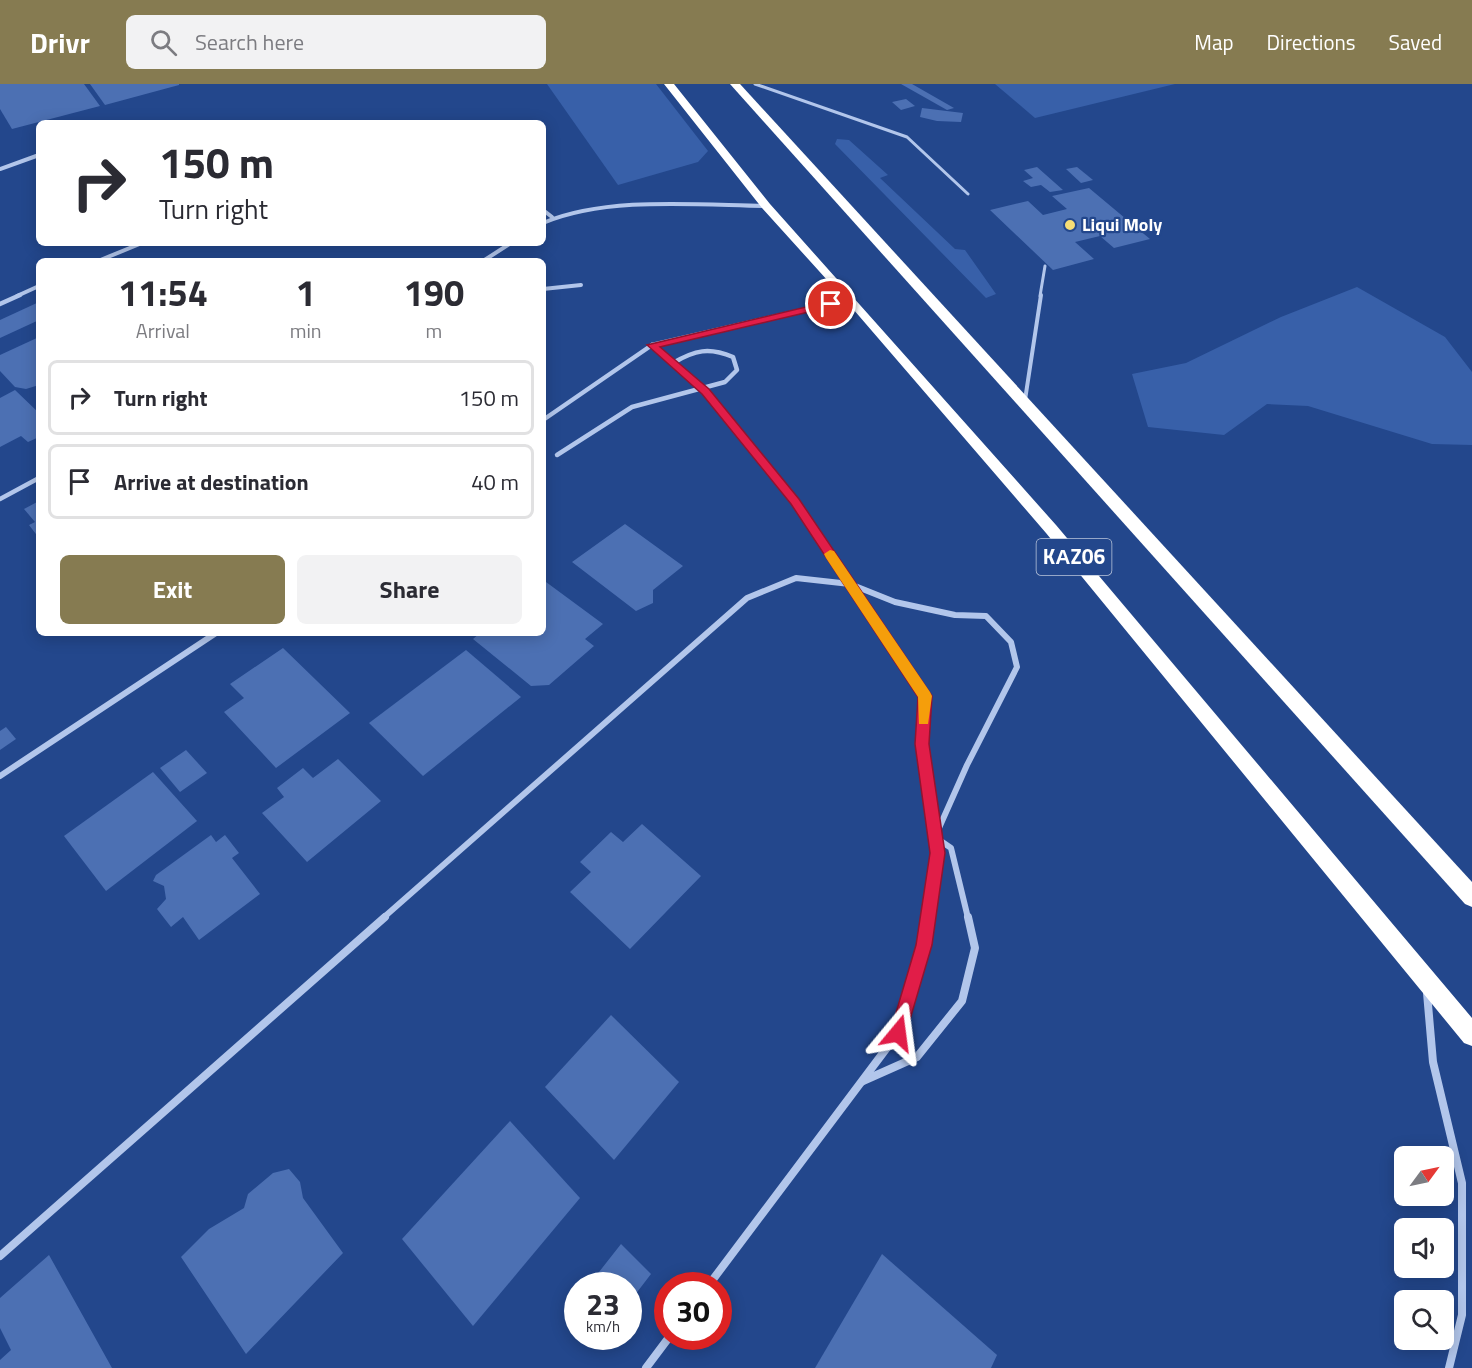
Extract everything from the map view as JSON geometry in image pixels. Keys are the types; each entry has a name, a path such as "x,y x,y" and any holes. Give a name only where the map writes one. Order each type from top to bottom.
{"highway":[{"name":"KАZ06","path":"669,84 766,206 851,299 1051,529 1472,1035"},
{"name":"KАZ06","path":"735,84 1472,897"}],"street":[{"path":"0,169 36,156"},
{"path":"546,221 552,217 604,208 766,206"},
{"path":"546,212 552,217"},
{"path":"105,258 135,246"},
{"path":"488,258 506,246"},
{"path":"546,289 581,285"},
{"path":"0,304 36,287"},
{"path":"546,418 652,345 851,299"},
{"path":"652,345 701,388 795,501 925,696 922,744 937,853 924,945 898,1033 719,1272"},
{"path":"556,455 632,407 724,382 737,370 733,357 711,347 694,351 673,363"},
{"path":"0,499 36,480"},
{"path":"0,1256 747,598 796,578 850,584 895,602 956,615 986,616 1011,642 1017,667 967,765 935,837"},
{"path":"0,776 211,636"},
{"path":"863,1081 917,1057 962,1001 975,948 951,848 935,837"},
{"path":"1426,980 1432,1062 1462,1184 1462,1315 1449,1368"},
{"path":"646,1368 660,1350"}],"lane":[{"path":"755,84 907,137 968,194"},
{"path":"1025,402 1046,266"}],"shaded area":[{"path":"547,84 656,84 708,151 698,162 618,185"},
{"path":"995,84 1175,84 1035,118"},
{"path":"837,139 849,140 888,175 880,178 955,249 965,250 996,294 986,298 835,144"},
{"path":"1357,287 1445,337 1472,372 1472,445 1432,444 1308,406 1267,404 1224,435 1148,427 1132,374 1186,363 1281,317"}],"building":[{"path":"0,84 84,84 100,106 46,120 36,120 36,123 12,129 0,109"},
{"path":"90,84 179,84 179,85 105,105"},
{"path":"901,84 912,84 954,108 947,110"},
{"path":"906,99 915,106 901,110 892,102"},
{"path":"922,108 963,113 961,122 937,121 920,117"},
{"path":"1037,167 1063,190 1050,192 1041,185 1031,187 1023,181 1033,178 1024,170"},
{"path":"1077,167 1093,180 1081,183 1066,169"},
{"name":"Liqui Moly","path":"1089,188 1150,239 1114,248 1100,236 1075,242 1094,259 1053,270 990,210 1028,201 1043,215 1067,209 1052,196"},
{"path":"36,303 36,321 0,338 0,320"},
{"path":"36,338 36,386 26,389 15,387 0,371 0,355"},
{"path":"15,390 36,410 36,438 28,442 21,436 0,447 0,398"},
{"path":"36,503 36,534 29,525 35,522 24,509"},
{"path":"625,524 683,566 653,590 653,603 636,611 572,562"},
{"path":"546,582 603,624 585,639 594,646 549,685 531,686 473,639 476,636 546,636"},
{"path":"283,648 350,713 276,768 224,712 244,698 230,684"},
{"path":"466,650 521,697 423,776 369,723"},
{"path":"6,727 16,739 0,750 0,731"},
{"path":"186,750 207,773 180,792 160,768"},
{"path":"338,759 381,801 307,862 262,813 284,797 277,788 303,768 313,778"},
{"path":"153,772 197,821 106,891 64,836"},
{"path":"642,824 701,876 630,949 570,892 591,872 580,862 611,832 623,842"},
{"path":"211,835 216,842 225,835 239,853 232,858 260,894 199,940 183,917 171,927 157,909 166,899 164,886 153,881 156,875"},
{"path":"611,1015 679,1082 614,1160 545,1087"},
{"path":"510,1121 580,1198 473,1326 402,1239"},
{"path":"289,1169 300,1182 303,1198 343,1253 246,1354 181,1257 209,1229 244,1208 248,1194 273,1173"},
{"path":"621,1244 651,1274 642,1286 642,1272 599,1272"},
{"path":"882,1254 997,1355 991,1368 815,1368"},
{"path":"49,1255 112,1368 0,1368 0,1360 11,1350 0,1328 0,1298"}],"slow traffic":[{"path":"830,554 925,696 924,720"}],"place":[{"name":"Liqui Moly","path":"1070,225"}],"route":[{"path":"831,304 652,345 706,392 795,501 925,696 922,744 937,853 924,945 898,1033"}]}
